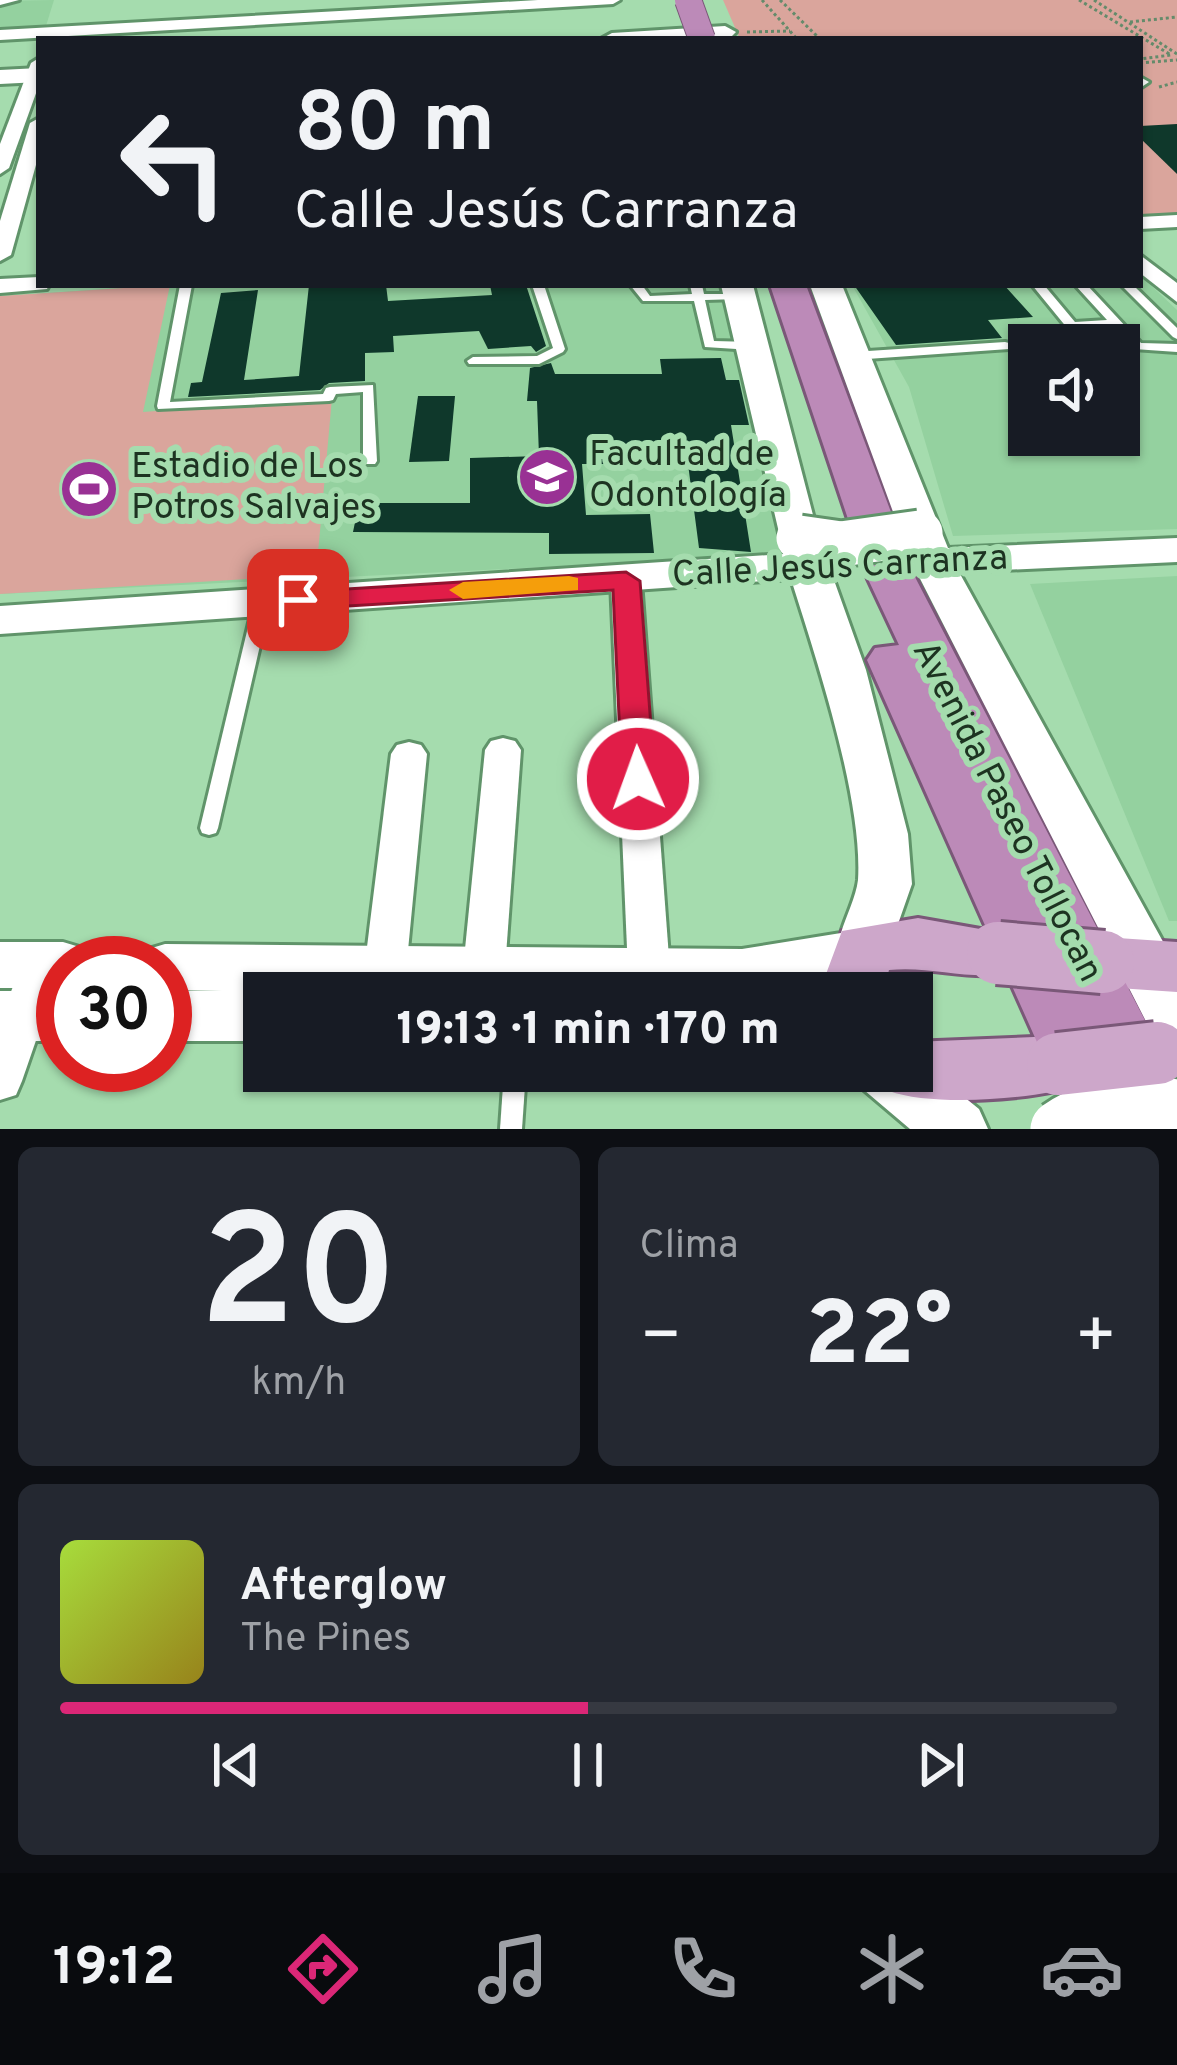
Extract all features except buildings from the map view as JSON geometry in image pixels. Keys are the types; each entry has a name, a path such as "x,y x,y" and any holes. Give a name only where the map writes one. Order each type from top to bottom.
{"highway":[{"path":"688,0 717,36"},
{"name":"Avenida Paseo Tollocan","path":"756,288 856,580 1111,1129"},
{"name":"Avenida Paseo Tollocan","path":"756,288 892,579 1165,1129"}],"main road":[{"path":"712,0 718,36"},
{"path":"625,36 668,26 713,36"},
{"path":"0,77 36,71"},
{"path":"756,288 752,346 805,551 843,670 883,834 885,884 857,970"},
{"name":"Avenida Paseo Tollocan","path":"827,288 926,547 1142,965 1172,1059"},
{"name":"Calle Jesús Carranza","path":"0,620 626,581 805,551 926,547 1177,550"},
{"path":"192,967 742,973 815,964 857,970 935,943 1142,965"},
{"path":"192,1016 243,1016"},
{"path":"933,1070 1172,1059"},
{"path":"1059,1129 1097,1109 1136,1104 1172,1059"},
{"path":"911,1092 956,1129"}],"street":[{"path":"0,1 12,0"},
{"path":"0,35 370,7 613,0"},
{"path":"370,7 379,36"},
{"path":"0,168 6,136 36,73"},
{"path":"6,136 36,131"},
{"path":"0,255 36,138"},
{"path":"1143,223 1177,220"},
{"path":"1143,262 1173,287"},
{"path":"0,286 36,284"},
{"path":"626,581 649,971"},
{"path":"484,969 503,750"},
{"path":"385,971 409,754"},
{"path":"0,1081 31,991"}],"lane":[{"path":"185,288 163,406 329,397 330,391 369,388 370,461"},
{"path":"473,361 539,360 559,349 539,288"},
{"path":"638,288 647,299 756,288"},
{"path":"1040,288 1070,324"},
{"path":"1084,288 1138,346 1177,348"},
{"path":"1130,288 1177,335"},
{"path":"698,291 709,344 752,346"},
{"path":"1101,324 1116,323"},
{"path":"853,356 1005,346"},
{"path":"209,828 262,602"},
{"path":"512,1129 514,1092"}],"path":[{"path":"761,0 794,36"},
{"path":"780,0 817,36"},
{"path":"1079,0 1139,36"},
{"path":"1094,0 1177,57"},
{"path":"1130,22 1177,17"},
{"path":"730,36 790,31"},
{"path":"1143,38 1171,55 1143,60"},
{"path":"1143,61 1177,57"}],"shaded area":[{"path":"54,0 45,29 0,31 0,1"},
{"path":"723,0 1177,0 1177,216 1143,218 1143,36 739,36"},
{"path":"1143,278 1177,310 1177,529 953,536 909,387 854,288 1143,288"},
{"path":"121,288 725,288 787,555 0,594 0,296"},
{"path":"169,288 143,412 332,398 316,575 0,594 0,296"},
{"path":"1177,576 1177,921 1169,921 1030,584"}],"slow traffic":[{"path":"463,590 569,584"}],"place":[{"name":"Facultad de Odontología","path":"547,477"},
{"name":"Estadio de Los Potros Salvajes","path":"89,489"}],"route":[{"path":"298,600 626,581 631,603 638,779"}]}
